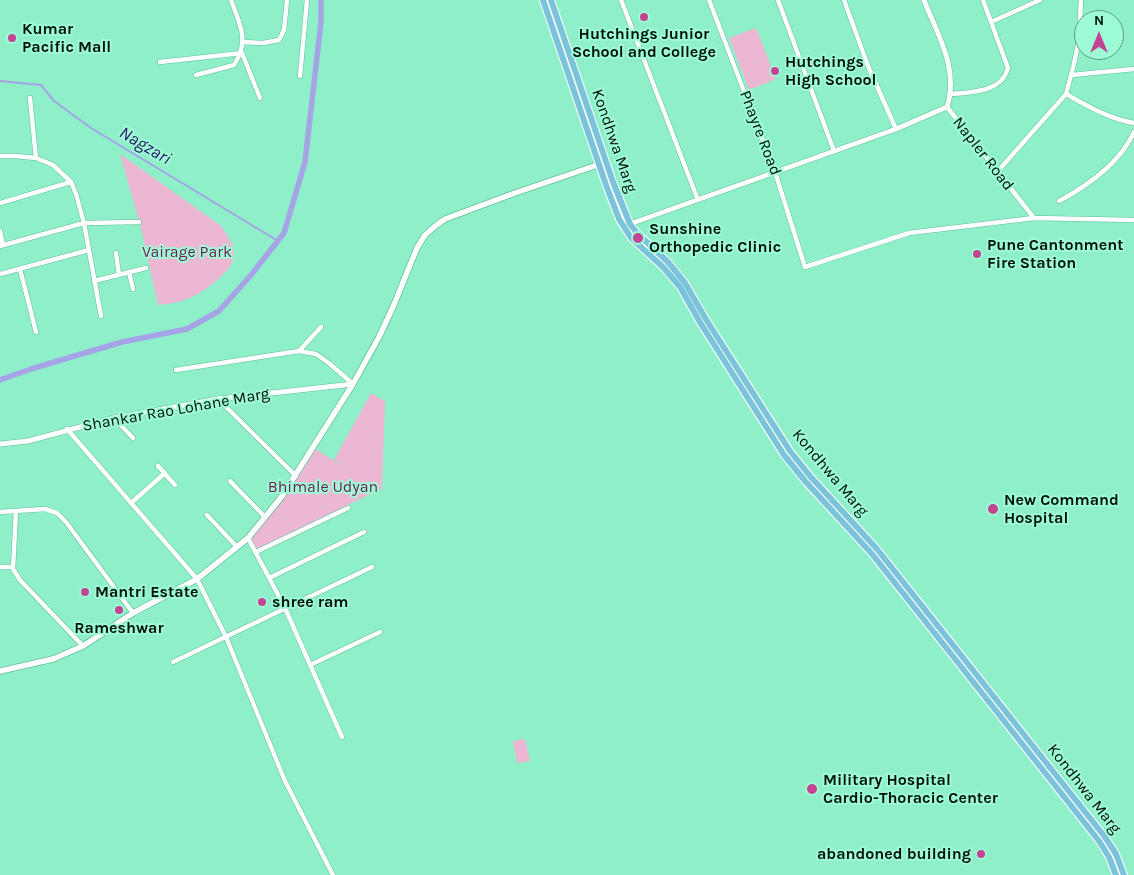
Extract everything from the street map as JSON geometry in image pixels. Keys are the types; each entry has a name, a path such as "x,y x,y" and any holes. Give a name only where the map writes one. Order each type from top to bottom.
{"main road":[{"name":"Kondhwa Marg","path":"543,0 602,163 627,225 668,262 686,283 707,321 790,450 877,549 1099,841 1109,857 1116,875"},
{"name":"Kondhwa Marg","path":"551,0 602,163"},
{"path":"0,671 53,659 83,646 133,613 197,579 248,538 296,476 353,384 382,330 417,248 434,226 514,193 602,163"},
{"name":"Kondhwa Marg","path":"947,643 1105,837 1116,854 1124,875"}],"street":[{"path":"231,0 241,28 242,53 260,98"},
{"path":"243,42 263,43 279,40 284,30 287,0"},
{"path":"300,76 307,0"},
{"path":"621,0 698,200"},
{"name":"Phayre Road","path":"709,0 775,172 805,268 909,233 1034,218"},
{"path":"778,0 834,151"},
{"path":"844,0 868,66 896,128"},
{"name":"Napler Road","path":"924,0 949,64 952,77 951,94 947,107 1034,218"},
{"path":"951,94 985,90 1001,82 1006,76 1008,68 983,0"},
{"path":"991,22 1040,0"},
{"path":"998,171 1066,94 1079,39 1081,0"},
{"path":"160,62 242,53"},
{"path":"196,75 234,65 242,53"},
{"path":"1072,75 1134,69"},
{"path":"1066,94 1104,115 1120,121 1134,123"},
{"path":"30,98 36,158"},
{"path":"627,225 834,151 947,107"},
{"path":"1060,201 1073,194 1105,170 1124,149 1134,132"},
{"path":"0,156 36,158 53,165 71,182 84,223 101,316"},
{"path":"0,203 71,182"},
{"path":"1034,218 1134,220"},
{"path":"0,231 2,245 84,223 139,222"},
{"path":"0,274 89,250"},
{"path":"116,253 119,275"},
{"path":"94,281 146,268"},
{"path":"20,269 36,332"},
{"path":"129,272 133,289"},
{"path":"299,351 321,327"},
{"path":"176,370 299,351 316,354 353,384"},
{"name":"Shankar Rao Lohane Marg","path":"0,444 28,440 114,418 218,399 353,384"},
{"path":"218,399 296,476"},
{"path":"114,418 133,438"},
{"path":"66,429 197,579 226,637 285,781 333,875"},
{"path":"158,466 175,485"},
{"path":"131,503 164,473"},
{"path":"230,481 265,517"},
{"path":"256,552 348,508"},
{"path":"0,512 45,509 57,513 66,522 133,613"},
{"path":"16,511 13,567 20,580 83,646"},
{"path":"207,515 237,547"},
{"path":"269,578 364,532"},
{"path":"248,538 285,608 342,737"},
{"path":"0,568 13,567"},
{"path":"173,662 372,567"},
{"path":"310,665 380,632"}],"green space":[{"path":"756,28 776,79 749,90 729,38"},
{"name":"Vairage Park","path":"120,154 220,225 230,240 234,257 229,268 210,286 188,299 158,305 141,228"},
{"name":"Bhimale Udyan","path":"371,393 385,401 382,490 255,550 249,539 315,449 352,472 334,460"},
{"path":"525,739 530,761 517,763 513,741"}],"waterway":[{"path":"0,380 122,342 187,329 219,311 251,275 284,233 305,162 321,22 321,0"},
{"name":"Nagzari","path":"0,81 41,85 54,101 91,128 278,241"}],"place":[{"name":"Hutchings Junior School and College","path":"644,17"},
{"name":"Kumar Pacific Mall","path":"12,38"},
{"name":"Hutchings High School","path":"775,71"},
{"name":"Sunshine Orthopedic Clinic","path":"638,238"},
{"name":"Pune Cantonment Fire Station","path":"977,254"},
{"name":"New Command Hospital","path":"993,509"},
{"name":"Mantri Estate","path":"85,592"},
{"name":"shree ram","path":"262,602"},
{"name":"Rameshwar","path":"119,610"},
{"name":"Military Hospital Cardio-Thoracic Center","path":"812,789"},
{"name":"abandoned building","path":"981,854"}]}
